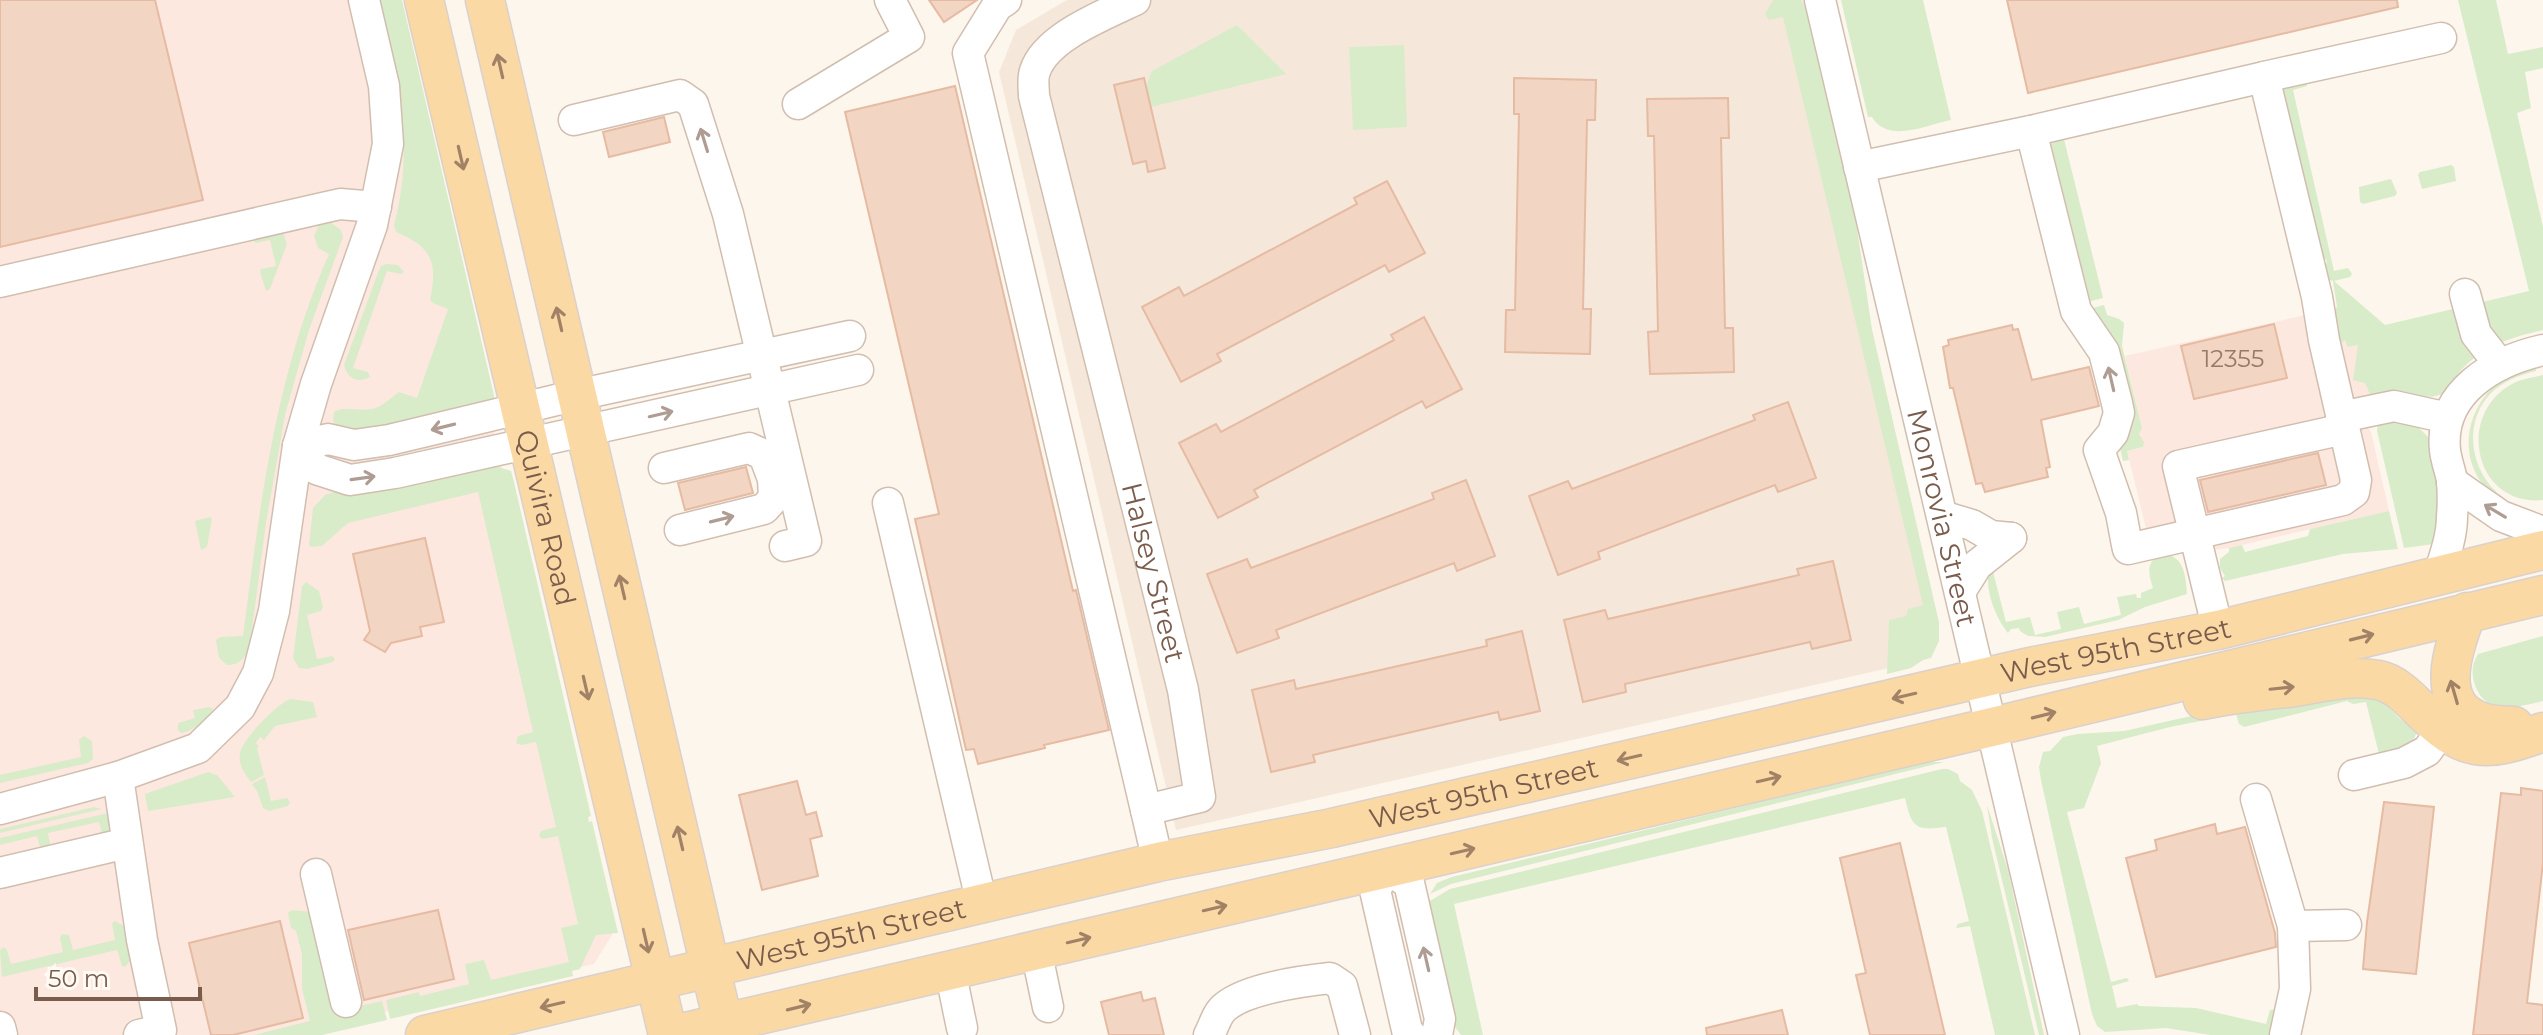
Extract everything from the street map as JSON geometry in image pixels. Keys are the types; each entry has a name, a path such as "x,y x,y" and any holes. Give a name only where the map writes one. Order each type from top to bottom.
{"main road":[{"name":"Quivira Road","path":"424,0 655,981 671,1035"},
{"name":"Quivira Road","path":"485,0 724,1030"},
{"name":"West 95th Street","path":"425,1035 1158,862 1332,828 1980,678 2218,630 2543,550"},
{"name":"West 95th Street","path":"671,1035 724,1030 950,970 2543,595"},
{"path":"2467,612 2453,647 2450,675 2453,699 2466,715 2485,723 2543,731"},
{"path":"2096,702 2143,714 2234,693 2290,688 2346,678 2377,680 2407,695 2453,738 2489,747 2516,742 2543,731"},
{"path":"1387,869 1388,840 1398,821 1422,806"},
{"path":"1332,828 1355,832 1387,869"}],"street":[{"path":"0,809 118,777 198,748 240,707 258,673 274,611 298,446 314,390 372,225 388,144 384,86 364,0"},
{"path":"798,104 909,37 890,0"},
{"path":"1006,0 997,6 968,53 1158,862"},
{"name":"Halsey Street","path":"1135,0 1075,30 1044,53 1034,73 1034,96 1183,690 1200,797 1146,810"},
{"name":"Monrovia Street","path":"1820,0 2064,1035"},
{"path":"1859,167 2441,38"},
{"path":"2031,131 2076,311 2106,358 2117,403 2119,413 2113,433 2099,450 2121,513 2127,547 2195,535 2343,500 2356,488 2317,297 2264,77"},
{"path":"574,120 680,95 693,104 728,214 806,541 785,546"},
{"path":"0,282 340,204 376,207"},
{"path":"2465,294 2476,334 2500,365"},
{"path":"298,446 328,439 354,445 523,426 581,413 762,355 850,336"},
{"path":"2438,577 2453,520 2452,482 2445,450 2448,418 2456,400 2471,382 2500,365 2543,350"},
{"path":"581,413 769,390 858,370"},
{"path":"2218,630 2178,466 2342,423 2394,406 2448,418"},
{"path":"664,468 749,448 764,455 773,479 774,498 764,509 680,530"},
{"path":"2452,482 2501,516 2543,532"},
{"path":"888,503 982,904"},
{"path":"1942,516 1972,525 1991,536 2011,538 1977,565 1960,592"},
{"path":"2354,775 2404,763 2427,751 2442,730"},
{"path":"118,777 161,1030 139,1035"},
{"path":"2256,799 2293,926 2295,989 2285,1035"},
{"path":"0,873 127,843"},
{"path":"1411,1035 1407,1030 1375,890 1387,869 1409,883 1440,1019 1437,1035"},
{"path":"316,874 346,1002"},
{"path":"2293,926 2346,925"},
{"path":"1036,950 1048,1007"},
{"path":"950,970 962,1028"},
{"path":"1209,1035 1222,1008 1241,997 1298,982 1330,978 1342,986 1355,1035"},
{"path":"0,1027 2,1035"}],"shaded area":[{"path":"0,0 392,0 612,935 594,964 284,1035 0,1035"},
{"path":"1067,0 1803,0 1854,212 1872,330 1939,623 1939,641 1924,660 1176,830 999,72 1016,30"},
{"path":"2336,308 2334,311 2347,347 2359,344 2370,395 2368,427 2389,511 2229,548 2153,557 2127,451 2143,447 2139,433 2142,428 2125,356"}],"green space":[{"path":"380,0 402,0 496,404 387,435 337,428 333,421 334,412 376,408 399,392 417,398 448,309 430,300 433,275 430,257 418,244 396,232 394,225 400,196 404,140 398,84"},
{"path":"1773,0 1801,0 1807,11 1854,208 1872,330 1939,623 1939,641 1931,658 1911,668 1887,674 1889,620 1906,616 1908,609 1923,605 1783,17 1769,20 1765,14"},
{"path":"1841,0 1923,0 1951,120 1897,131 1888,130 1868,117"},
{"path":"2458,0 2496,0 2508,54 2543,47 2543,68 2525,72 2531,108 2517,113 2543,227 2543,330 2511,339 2481,353 2439,395 2398,391 2370,395 2365,383 2353,380 2358,345 2347,347 2345,340 2339,341 2333,281 2327,279 2324,264 2327,263 2326,259 2323,260 2283,86 2307,80 2307,86 2293,90 2334,271 2348,268 2352,274 2334,281 2385,325 2529,291"},
{"path":"1237,25 1286,74 1151,107 1146,86 1152,71"},
{"path":"1404,45 1407,127 1353,130 1349,47"},
{"path":"2063,135 2103,298 2087,302 2050,146 2052,141"},
{"path":"2451,165 2456,181 2422,189 2420,172"},
{"path":"2391,179 2397,193 2395,196 2363,204 2360,202 2359,187"},
{"path":"330,222 341,230 343,237 309,330 285,415 266,523 250,644 243,659 227,665 219,658 216,640 243,636 272,442 295,347 329,254 318,248 314,236 319,225"},
{"path":"278,232 284,235 287,244 270,289 266,291 261,269 276,266 270,240 256,243 252,240"},
{"path":"386,264 398,265 404,272 387,271 353,368 368,372 370,377 357,380 350,376 344,365 379,270"},
{"path":"2104,305 2107,315 2124,323 2122,346 2142,428 2139,434 2144,442 2143,447 2127,451 2129,460 2123,461 2088,309"},
{"path":"2536,368 2536,371 2512,379 2491,393 2476,419 2473,434 2477,463 2493,488 2504,498 2501,501 2481,482 2471,462 2471,426 2477,408 2487,393 2517,372"},
{"path":"2543,375 2543,500 2520,499 2502,490 2489,476 2481,459 2479,440 2482,420 2491,402 2507,387 2520,380"},
{"path":"2393,421 2416,425 2435,444 2447,504 2434,544 2404,548 2377,431 2378,424"},
{"path":"495,466 511,471 514,482 591,816 588,817 589,822 592,821 618,933 596,935 580,969 572,971 573,976 390,1019 386,1000 419,992 420,996 469,984 465,964 484,960 491,980 569,962 561,928 578,924 558,836 542,839 539,836 541,831 556,827 536,742 516,743 518,736 533,732 478,492 348,523 322,546 311,547 313,508 325,495 334,492 392,490"},
{"path":"2389,511 2398,549 2343,554 2225,581 2222,578 2225,576 2220,568 2220,559 2229,552 2229,548 2242,545 2245,552 2308,536 2310,529"},
{"path":"210,517 207,547 201,550 195,521"},
{"path":"2169,555 2181,566 2187,594 2145,607 2118,620 2045,637 2028,636 2019,628 2011,629 2008,633 1989,591 1991,564 2006,622 2030,617 2035,635 2061,629 2057,612 2079,607 2084,624 2121,615 2117,597 2136,594 2137,598 2141,598 2141,593 2153,588 2149,571 2153,560 2156,556"},
{"path":"306,582 319,591 323,607 321,611 307,615 317,659 332,656 335,659 307,669 299,668 293,658 302,586"},
{"path":"2543,636 2543,701 2504,707 2486,701 2480,695 2473,677 2473,665 2478,654"},
{"path":"2357,693 2382,700 2417,731 2412,742 2379,754 2366,702 2353,704 2347,701 2244,727 2239,724 2236,714 2097,746 2101,763 2084,808 2067,812 2111,982 2127,978 2129,981 2112,986 2117,1008 2137,1004 2196,1008 2266,1024 2270,1010 2277,1009 2274,1035 2211,1035 2166,1028 2105,1032 2097,1026 2041,780 2039,767 2043,752 2050,751 2063,737 2078,734 2124,731 2232,707 2302,706"},
{"path":"291,699 313,702 317,717 275,726 264,740 260,737 256,743 264,775 251,782 241,765 242,747 270,714"},
{"path":"213,709 211,713 199,724 185,732 178,730 178,723 195,718 193,710"},
{"path":"84,736 92,741 93,759 88,763 0,783 0,775 81,757 79,740"},
{"path":"1924,762 1944,762 1451,884 1430,894 1437,883 1452,877"},
{"path":"1942,769 1958,774 1960,781 1972,790 1982,811 2035,1035 1995,1035 1970,926 1956,928 1958,924 1969,921 1946,827 1916,825 1905,798 1454,904 1483,1035 1461,1035 1455,1027 1428,902 1450,889"},
{"path":"208,772 217,775 235,797 148,811 145,794"},
{"path":"265,777 271,801 287,798 290,802 288,806 269,811 263,808 252,784"},
{"path":"1987,805 2008,870 2044,1035 2039,1035 1992,838"},
{"path":"94,807 102,809 0,833 0,829"},
{"path":"108,813 114,830 103,838 99,822 48,833 51,848 41,851 37,836 0,845 0,838"},
{"path":"292,910 314,912 355,1007 382,1001 387,1020 322,1035 254,1035 310,1021 302,989 302,954 288,913"},
{"path":"115,921 124,926 132,959 125,967 117,950 2,977 0,950 4,947 11,964 63,952 62,934 69,935 73,950 115,940 112,923"}],"building":[{"path":"0,0 155,0 203,200 0,247"},
{"path":"929,0 977,0 944,22"},
{"path":"2007,0 2397,0 2398,7 2028,93"},
{"path":"1144,78 1165,168 1148,172 1146,161 1133,164 1114,85"},
{"path":"1514,78 1596,80 1595,120 1587,120 1583,309 1591,309 1590,354 1505,352 1506,310 1515,310 1519,114 1514,114"},
{"path":"955,86 1073,591 1076,590 1109,730 978,764 974,749 966,750 915,519 939,514 845,112"},
{"path":"1728,98 1729,138 1721,138 1725,328 1733,328 1734,372 1650,374 1648,332 1658,331 1654,136 1648,136 1647,99"},
{"path":"664,117 670,142 609,157 603,132"},
{"path":"1387,181 1425,253 1389,272 1385,265 1217,354 1221,361 1181,382 1142,307 1179,287 1184,296 1357,204 1354,198"},
{"path":"1424,317 1462,389 1426,408 1422,401 1254,490 1258,497 1218,518 1179,443 1216,424 1221,432 1394,340 1391,335"},
{"path":"2274,324 2287,378 2194,399 2181,346"},
{"path":"2012,325 2013,330 2018,329 2032,380 2089,367 2099,406 2041,420 2050,467 2046,468 2048,477 1985,492 1982,483 1976,484 1953,388 1950,388 1943,347 1949,345 1948,340"},
{"path":"1788,402 1816,478 1778,492 1775,485 1598,552 1600,559 1558,575 1529,496 1568,481 1572,489 1755,420 1753,415"},
{"path":"2318,453 2326,485 2208,512 2200,480"},
{"path":"746,467 753,493 685,510 678,483"},
{"path":"1466,480 1495,556 1457,571 1454,563 1276,630 1279,638 1237,653 1207,574 1247,559 1251,568 1434,499 1432,493"},
{"path":"425,538 444,622 420,627 422,636 391,643 385,652 364,640 370,631 353,554"},
{"path":"1833,561 1851,640 1812,649 1810,642 1625,684 1626,692 1583,702 1564,620 1605,610 1608,619 1799,575 1797,569"},
{"path":"1522,631 1540,711 1500,720 1498,712 1313,755 1315,762 1271,772 1252,690 1294,680 1296,689 1487,646 1486,640"},
{"path":"797,781 806,815 816,812 822,836 810,839 818,876 762,890 739,795"},
{"path":"2521,788 2543,791 2543,863 2527,1003 2543,1005 2543,1035 2473,1035 2501,793 2521,795"},
{"path":"2384,802 2434,807 2416,974 2363,969"},
{"path":"2215,824 2217,834 2245,827 2275,933 2276,947 2156,977 2126,858 2157,850 2155,840"},
{"path":"1900,843 1945,1035 1870,1035 1856,975 1866,973 1840,858"},
{"path":"438,910 454,979 364,1000 348,930"},
{"path":"280,921 303,1018 233,1035 211,1035 189,943"},
{"path":"1141,992 1143,1001 1155,998 1164,1035 1109,1035 1101,1002"},
{"path":"1782,1010 1788,1035 1707,1035 1706,1028"}]}
